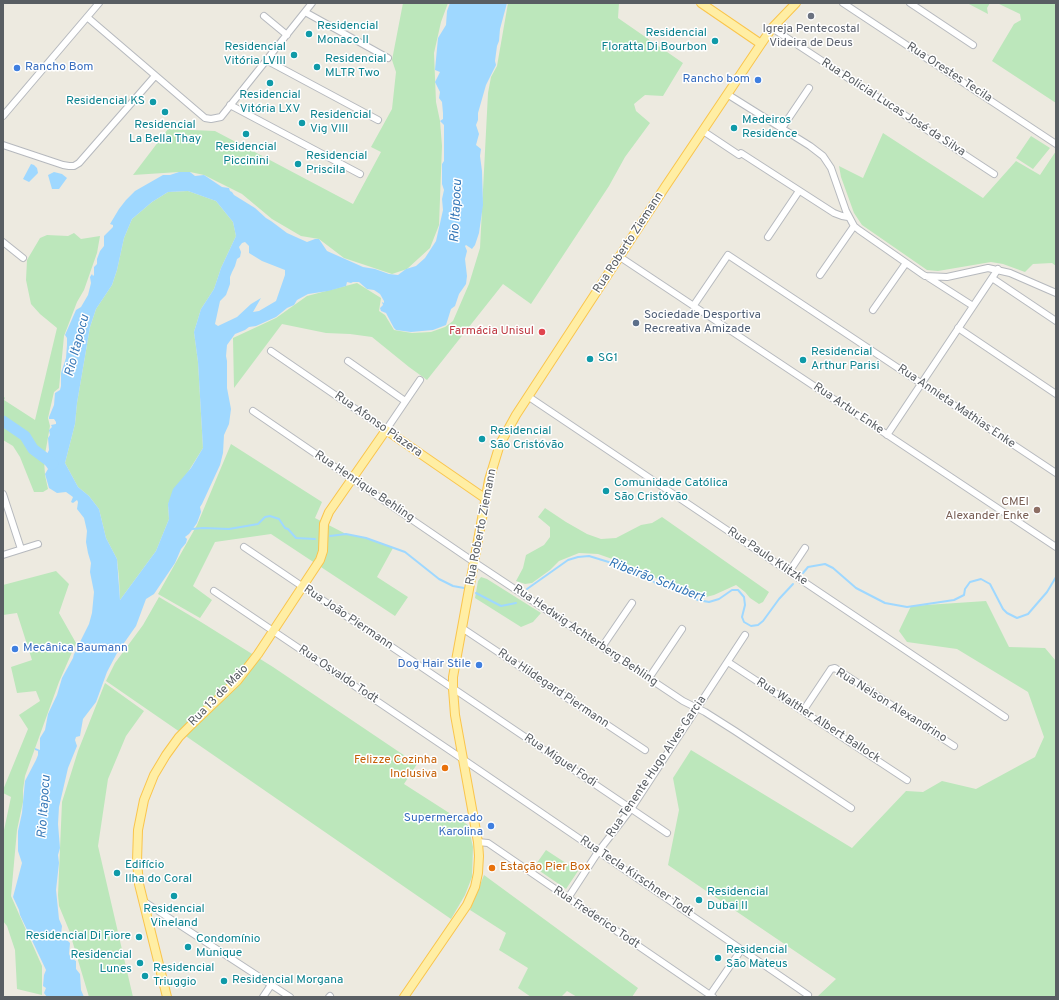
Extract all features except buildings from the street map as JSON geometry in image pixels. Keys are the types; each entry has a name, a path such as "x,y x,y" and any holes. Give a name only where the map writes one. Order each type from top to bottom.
{"main road":[{"path":"701,3 761,44"},
{"name":"Rua Roberto Ziemann","path":"404,997 471,898 478,873 478,842 455,715 453,689 455,663 492,467 500,444 516,415 727,94 772,28 796,3"},
{"name":"Rua 13 de Maio","path":"167,997 143,901 137,869 137,838 144,800 154,775 179,737 242,676 316,568 322,556 324,546 324,528 327,516 386,430"},
{"name":"Rua Afonso Piazera","path":"386,430 486,499"}],"street":[{"path":"3,116 99,3"},
{"path":"87,17 205,118 216,119 221,116 312,3"},
{"name":"Rua Orestes Tecila","path":"843,3 1056,144"},
{"path":"910,3 973,45"},
{"path":"305,12 388,58"},
{"path":"264,16 287,35"},
{"name":"Rua Policial Lucas José da Silva","path":"772,28 994,174"},
{"path":"266,60 378,120"},
{"path":"3,146 63,165 74,166 79,163 155,76"},
{"path":"782,128 809,88"},
{"path":"727,94 782,128 817,152 828,162 848,217 858,230 925,276 973,306"},
{"path":"230,105 360,174"},
{"path":"703,131 739,156 741,153 834,213 848,217"},
{"path":"768,237 799,191"},
{"path":"820,275 854,226"},
{"path":"3,242 23,258"},
{"name":"Rua Annieta Mathias Enke","path":"694,306 728,254 1056,473"},
{"name":"Rua Artur Enke","path":"620,257 1056,547"},
{"path":"874,310 906,263"},
{"path":"925,276 947,277 980,269 998,269 1024,278 1056,292"},
{"path":"887,435 998,269"},
{"path":"992,278 1056,321"},
{"path":"958,328 1056,394"},
{"name":"Rua Afonso Piazera","path":"271,350 386,430"},
{"path":"347,362 405,402"},
{"name":"Rua 13 de Maio","path":"386,430 420,380"},
{"name":"Rua Paulo Klitzke","path":"529,397 1005,717"},
{"name":"Rua Henrique Behling","path":"253,411 474,562"},
{"path":"3,494 21,549"},
{"path":"3,555 38,544"},
{"name":"Rua João Piermann","path":"244,547 453,689"},
{"path":"789,572 805,548"},
{"name":"Rua Hedwig Achterberg Behling","path":"474,562 649,678 735,731 851,808"},
{"name":"Rua Osvaldo Todt","path":"214,592 463,759"},
{"path":"602,647 632,602"},
{"name":"Rua Hildegard Piermann","path":"462,628 645,750"},
{"path":"649,678 682,629"},
{"name":"Rua Tenente Hugo Alves Garcia","path":"568,898 598,852 631,809 745,635"},
{"name":"Rua Walther Albert Ballock","path":"728,662 907,780"},
{"name":"Rua Nelson Alexandrino","path":"803,711 831,669 835,668 954,746"},
{"name":"Rua Miguel Fodi","path":"453,689 667,833"},
{"name":"Rua Tecla Kirschner Todt","path":"463,759 808,995"},
{"name":"Rua Frederico Todt","path":"478,842 488,843 711,996"},
{"path":"143,901 290,997"},
{"path":"711,996 741,950"},
{"path":"263,997 271,985"}],"green space":[{"path":"403,3 448,3 441,22 434,53 436,102 440,121 442,146 439,225 430,248 407,269 392,274 344,258 319,239 301,236 272,219 242,194 204,175 190,172 179,172 133,175 168,129 215,131 353,204 381,152 371,147 392,109 396,72 392,60"},
{"path":"508,3 619,3 618,18 683,63 663,96 645,95 634,104 636,111 650,123 625,157 609,186 531,304 503,284 427,380 372,337 326,333 282,324 234,388 233,338 276,318 307,296 357,283 381,298 379,311 385,315 394,330 412,333 431,332 445,327 453,321 469,284 480,248 488,93 491,77 497,66"},
{"path":"967,3 990,3 987,8 988,14"},
{"path":"997,3 1056,3 1056,103 992,61 1014,24 1021,20 1020,14"},
{"path":"883,133 983,198 1016,161 1040,175 1056,151 1056,266 1052,263 1033,264 1025,272 1003,264 991,262 938,271 927,270 862,225 854,213 841,177 839,166 863,178"},
{"path":"1031,136 1050,148 1033,169 1016,158"},
{"path":"188,191 216,201 233,222 236,236 221,268 214,289 201,309 194,332 198,362 203,448 168,504 169,519 156,551 120,600 117,559 106,538 99,509 89,496 78,487 65,463 75,424 77,403 90,327 96,309 112,285 124,238 132,219 152,202 168,192"},
{"path":"74,233 81,239 100,236 97,253 84,290 77,302 64,336 59,388 54,392 48,418 50,426 44,460 48,489 43,492 34,492 20,457 13,446 3,440 3,396 5,398 4,400 35,420 57,328 40,314 31,304 26,280 27,260 40,238 47,235 68,236"},
{"path":"231,444 322,502 315,518 346,534 366,538 393,548 377,577 408,597 395,616 271,534 215,542 193,586 212,600 200,618 158,594 197,525"},
{"path":"545,508 587,534 601,539 616,538 641,525 652,523 662,517 769,592 763,602 759,604 736,585 706,597 693,591 661,581 638,568 598,554 579,553 559,561 550,570 532,583 525,584 516,581 523,568 526,555 544,545 550,537 550,527 538,517"},
{"path":"56,571 69,584 59,613 76,643 59,682 25,776 23,802 17,830 11,896 42,966 42,995 17,989 15,950 7,926 3,921 3,835 11,797 3,793 3,790 28,729 19,715 40,701 36,691 17,693 11,667 32,660 17,613 3,615 3,585"},
{"path":"481,577 487,579 541,613 533,622 521,627 475,598 478,581"},
{"path":"159,597 273,667 417,764 404,784 468,825 473,847 472,877 465,895 451,919 106,681 115,663 143,625"},
{"path":"986,601 1009,647 1045,648 1056,661 1056,997 817,997 836,979 668,865 679,810 673,778 691,750 852,848 906,791 923,792 942,781 976,789 1035,757 1044,737 1028,692 957,649 907,642 899,631 911,606"},
{"path":"105,683 144,711 126,736 108,779 98,846 133,997 89,997 69,930 59,906 58,895 62,802 78,751"},
{"path":"546,850 578,871 566,889 534,867"},
{"path":"484,875 638,988 632,997 577,997 567,991 561,997 531,997 518,988 528,968 499,950 506,933 470,910"}],"water":[{"name":"Rio Itapocu","path":"450,3 507,3 500,29 495,61 496,65 486,85 476,125 479,134 476,145 481,149 480,156 483,205 479,233 475,245 472,249 466,245 465,246 467,251 465,259 467,276 466,284 459,294 455,306 451,309 446,325 433,330 411,332 396,330 386,313 381,311 380,308 383,305 382,302 384,303 384,301 380,294 374,290 367,289 359,282 347,282 346,286 308,294 297,300 294,305 287,308 276,317 235,334 227,345 227,388 231,409 229,424 224,435 223,453 220,465 200,507 201,512 197,523 185,537 187,539 186,543 181,549 175,563 154,594 146,599 136,626 117,653 107,672 96,702 83,719 80,736 76,737 75,740 77,746 68,768 59,807 58,824 60,848 58,855 59,863 56,890 59,919 62,926 61,934 70,943 69,954 71,958 76,961 76,969 80,974 81,990 84,997 47,997 44,993 46,988 43,986 46,970 13,897 22,863 18,851 18,831 22,813 25,781 38,755 38,751 35,750 35,748 40,750 40,738 45,730 48,714 57,695 62,678 89,624 92,613 94,592 90,572 91,563 86,542 87,531 84,518 77,509 78,502 77,500 73,503 71,502 73,497 66,492 57,493 49,488 45,474 48,469 44,463 49,450 49,430 52,427 51,425 56,424 54,419 49,419 49,417 54,405 55,393 60,390 61,386 61,373 66,358 67,338 65,335 76,310 81,307 88,295 91,283 90,277 92,274 93,276 94,275 94,267 97,264 100,251 104,246 104,236 113,227 113,225 110,224 119,209 135,191 163,175 170,175 179,172 190,172 195,176 204,175 222,187 229,188 234,195 255,208 287,233 307,242 319,239 327,251 363,267 398,275 406,269 416,266 425,258 436,241 443,210 442,199 444,190 442,184 442,164 444,161 444,125 440,121 443,119 442,102 439,98 440,92 435,82 440,72 435,70 438,38 446,25 447,11","holes":["188,191 216,201 233,222 236,236 221,268 214,289 201,309 194,332 198,362 203,448 191,468 173,489 168,504 169,519 156,551 120,600 117,559 106,538 99,509 89,496 78,487 65,463 75,424 77,403 90,327 96,309 112,285 124,238 132,219 152,202 168,192","245,242 249,246 249,253 262,261 285,270 285,275 276,301 259,311 253,312 261,298 251,304 237,317 218,326 215,324 220,301 226,295 230,284 230,277 237,259 240,257 241,252 239,247"]},
{"path":"31,164 37,168 38,173 29,182 23,179"},
{"path":"54,172 62,174 67,178 59,189 52,189 48,175"}],"waterway":[{"path":"3,421 25,436 33,449 53,464"},
{"name":"Ribeirão Schubert","path":"192,529 229,529 258,524 265,517 270,516 279,519 285,528 288,529 296,538 315,539"},
{"name":"Ribeirão Schubert","path":"330,536 346,534 366,538 405,552 439,579 453,586 464,588"},
{"name":"Ribeirão Schubert","path":"527,589 568,560 589,556 638,571 657,584 678,590 698,600 709,602 719,599 732,590 738,590 744,597 745,605 742,617 744,622 751,626 758,625 763,621 779,599 793,584"},
{"name":"Ribeirão Schubert","path":"803,573 808,567 825,564 833,568 856,588 885,603 907,607 954,600 964,595 965,589 970,582 981,579 990,584 1003,609 1007,613 1017,618 1028,614 1047,592 1056,577"},
{"name":"Ribeirão Schubert","path":"476,593 501,606 516,603"}],"place":[{"name":"Igreja Pentecostal Videira de Deus","path":"811,16"},
{"name":"Residencial Monaco II","path":"309,34"},
{"name":"Residencial Floratta Di Bourbon","path":"715,41"},
{"name":"Residencial Vitória LVIII","path":"294,55"},
{"name":"Residencial MLTR Two","path":"317,67"},
{"name":"Rancho Bom","path":"17,68"},
{"name":"Rancho bom","path":"758,80"},
{"name":"Residencial Vitória LXV","path":"270,83"},
{"name":"Residencial KS","path":"153,102"},
{"name":"Residencial La Bella Thay","path":"165,112"},
{"name":"Residencial Vig VIII","path":"302,123"},
{"name":"Medeiros Residence","path":"734,128"},
{"name":"Residencial Piccinini","path":"246,134"},
{"name":"Residencial Priscila","path":"298,164"},
{"name":"Sociedade Desportiva Recreativa Amizade","path":"636,323"},
{"name":"Farmácia Unisul","path":"542,332"},
{"name":"SG1","path":"590,359"},
{"name":"Residencial Arthur Parisi","path":"803,360"},
{"name":"Residencial São Cristóvão","path":"482,439"},
{"name":"Comunidade Católica São Cristóvão","path":"606,491"},
{"name":"CMEI Alexander Enke","path":"1037,510"},
{"name":"Mecânica Baumann","path":"15,649"},
{"name":"Dog Hair Stile","path":"479,665"},
{"name":"Felizze Cozinha Inclusiva","path":"445,768"},
{"name":"Supermercado Karolina","path":"491,826"},
{"name":"Estação Pier Box","path":"492,868"},
{"name":"Edifício Ilha do Coral","path":"117,873"},
{"name":"Residencial Vineland","path":"174,896"},
{"name":"Residencial Dubai II","path":"699,900"},
{"name":"Residencial Di Fiore","path":"139,937"},
{"name":"Condomínio Munique","path":"188,947"},
{"name":"Residencial São Mateus","path":"718,958"},
{"name":"Residencial Lunes","path":"140,963"},
{"name":"Residencial Triuggio","path":"145,976"},
{"name":"Residencial Morgana","path":"224,981"}]}
